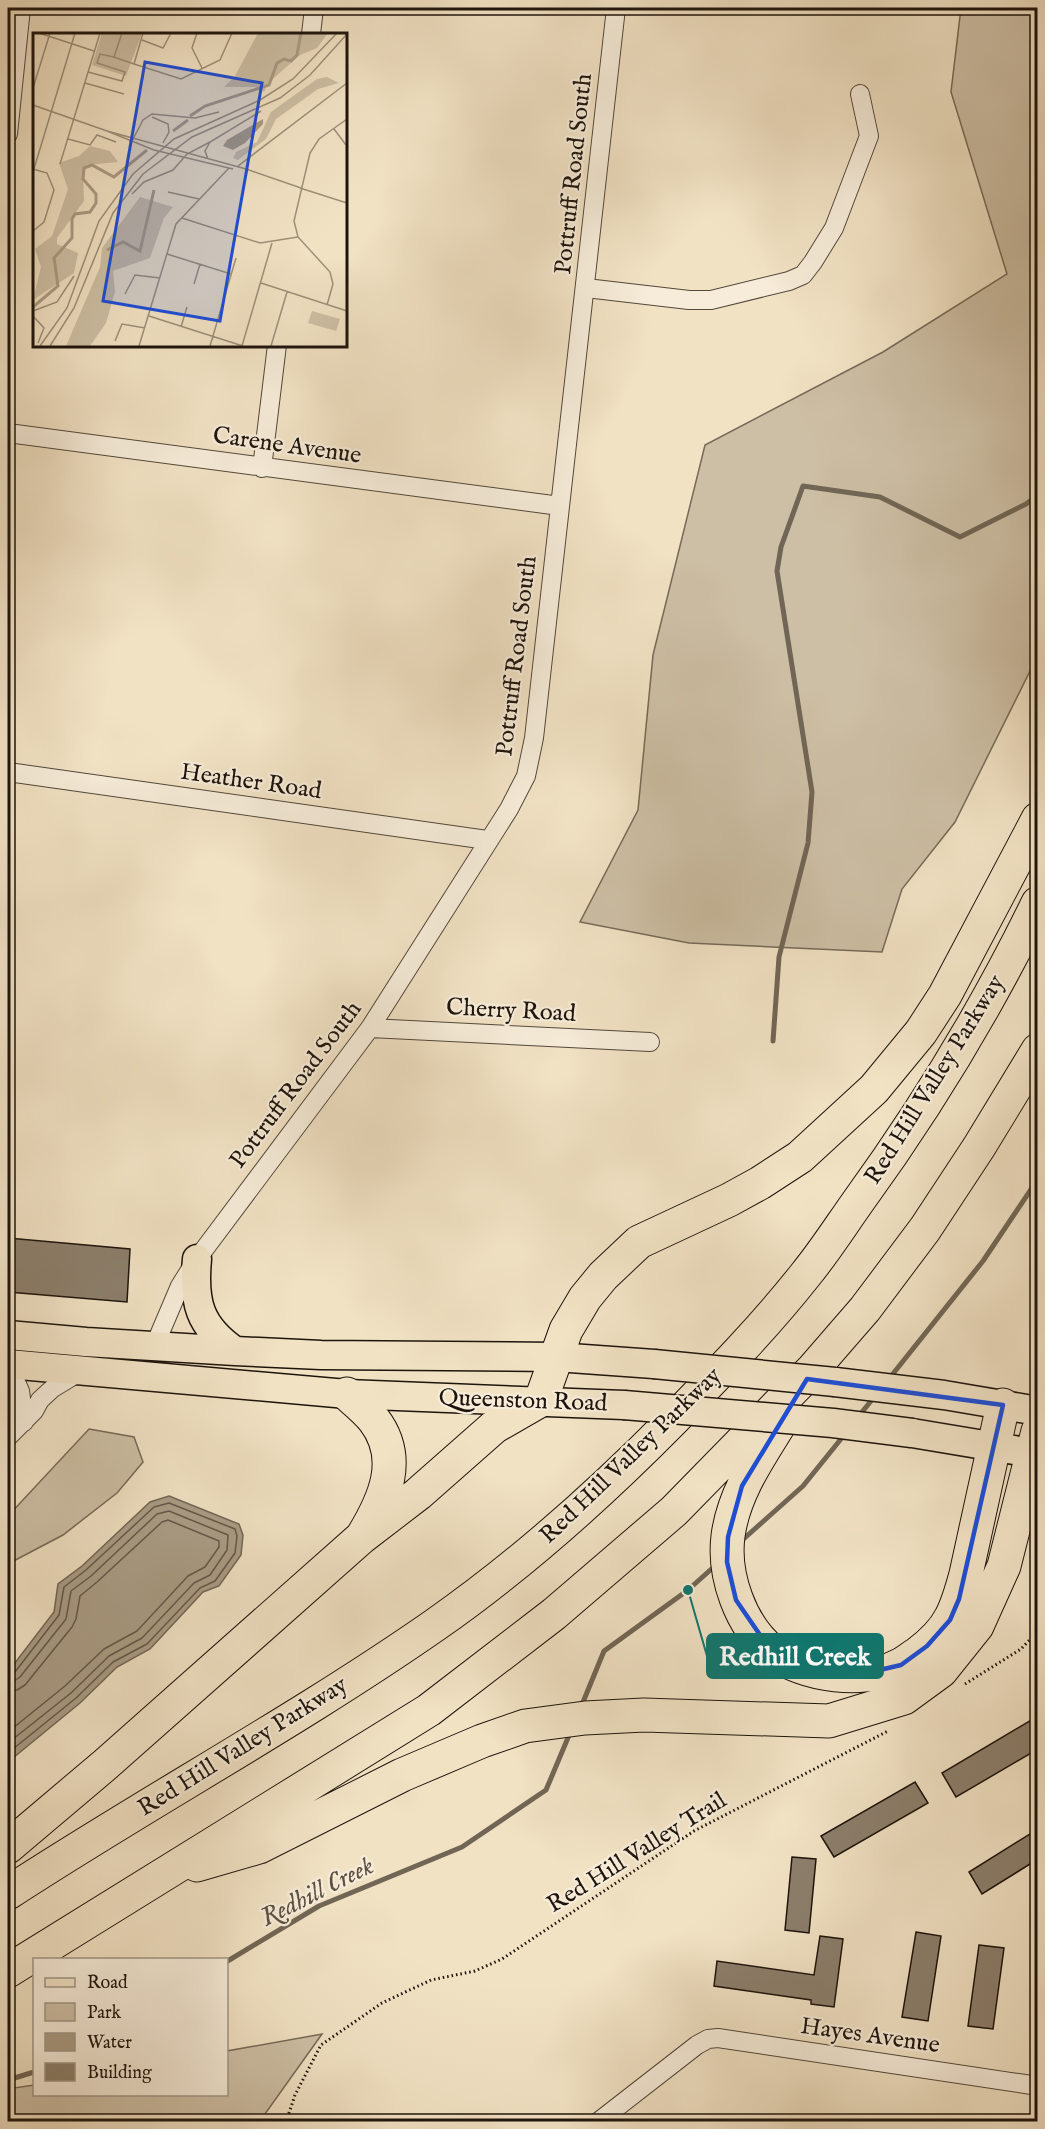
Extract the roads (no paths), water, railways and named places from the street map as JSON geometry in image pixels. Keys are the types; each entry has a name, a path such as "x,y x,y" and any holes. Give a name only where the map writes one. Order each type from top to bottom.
{"highway":[{"path":"8,1847 106,1764 362,1537 418,1494 494,1427 542,1400 566,1330 585,1298 603,1276 639,1242 729,1200 800,1157 874,1089 921,1032 945,995 1038,819"},
{"name":"Red Hill Valley Parkway","path":"8,1893 242,1750 436,1624 524,1557 605,1487 723,1369 806,1274 890,1159 934,1090 1012,956 1038,903"},
{"path":"8,1971 429,1710 554,1614 674,1511 813,1369 865,1309 925,1229 979,1148 1038,1050"},
{"path":"813,1369 742,1486 728,1536 727,1562 736,1600 754,1630 771,1651 808,1670 832,1675 854,1676 901,1665 927,1646 950,1620 959,1599 1004,1405"},
{"path":"347,1394 374,1420 388,1456 389,1476 386,1491 378,1512 362,1537"},
{"path":"158,1877 259,1847 402,1775 482,1741 525,1726 585,1718 644,1715 829,1721 904,1698 941,1671 977,1626 1004,1566 1036,1446"}],"main road":[{"path":"197,1259 196,1289 207,1326 218,1339 236,1351"},
{"name":"Queenston Road","path":"8,1335 154,1347 321,1355 556,1357 835,1382 944,1395 1038,1411"},
{"name":"Queenston Road","path":"8,1365 347,1394 624,1405 833,1424 995,1446 1036,1446"}],"street":[{"path":"8,134 21,8"},
{"path":"311,33 314,8"},
{"name":"Pottruff Road South","path":"154,1347 180,1286 197,1259 370,1028 487,840 509,809 525,776 534,738 616,8"},
{"path":"586,288 689,300 711,300 778,284 803,275 834,228 869,136 860,94"},
{"path":"262,468 277,346"},
{"name":"Carene Avenue","path":"8,433 560,506"},
{"name":"Heather Road","path":"8,772 487,840"},
{"name":"Cherry Road","path":"370,1028 650,1042"},
{"path":"8,1365 20,1391 24,1422"},
{"path":"8,1437 34,1412 40,1400 53,1388 81,1371"},
{"name":"Hayes Avenue","path":"598,2121 697,2045 708,2039 718,2038 1038,2086"}],"water":[{"path":"169,1496 239,1524 243,1535 241,1555 219,1586 203,1592 150,1649 117,1667 80,1703 8,1762 8,1672 54,1612 58,1584 82,1566 150,1502"}],"waterway":[{"path":"773,1041 779,957 808,843 812,792 777,571 781,547 803,486 880,497 960,537 1026,504 1038,495"},
{"name":"Redhill Creek","path":"888,1380 983,1261 1038,1179"},
{"name":"Redhill Creek","path":"858,1417 875,1396"},
{"name":"Redhill Creek","path":"739,1543 803,1486 845,1434"},
{"name":"Redhill Creek","path":"581,1707 604,1651 688,1590 717,1564"},
{"name":"Redhill Creek","path":"228,1961 319,1906 462,1847 546,1790 570,1733"},
{"name":"Redhill Creek","path":"8,2080 33,2072"}],"place":[{"name":"Redhill Creek","path":"688,1590"}]}
